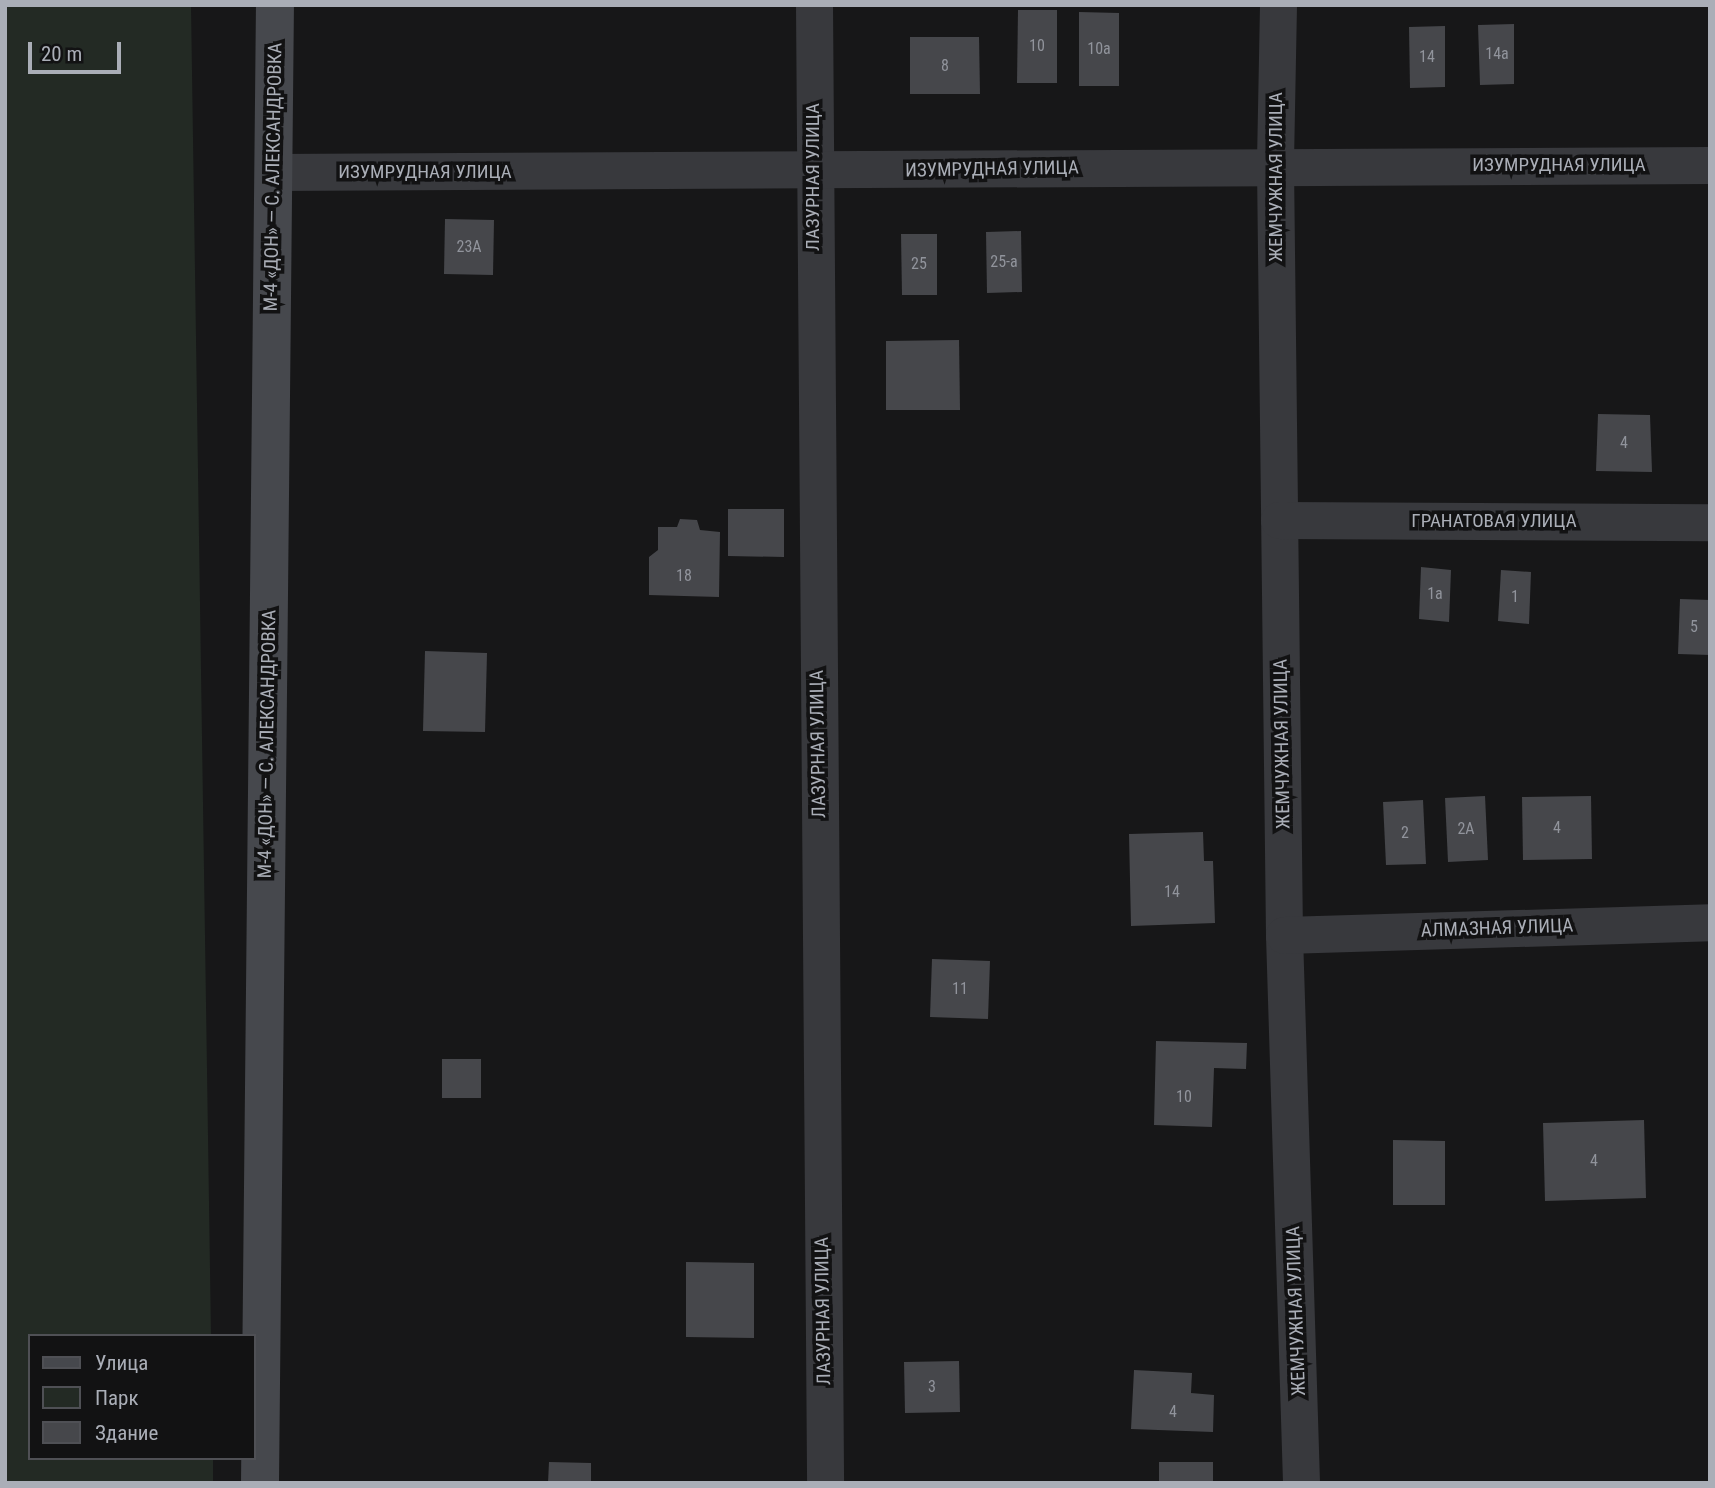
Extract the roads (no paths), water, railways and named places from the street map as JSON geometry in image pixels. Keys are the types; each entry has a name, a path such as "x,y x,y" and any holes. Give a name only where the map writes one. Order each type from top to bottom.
{"main road":[{"name":"М-4 «ДОН» — С. АЛЕКСАНДРОВКА","path":"260,1483 275,5"}],"street":[{"name":"ЛАЗУРНАЯ УЛИЦА","path":"814,5 813,171 825,1483"},
{"name":"ЖЕМЧУЖНАЯ УЛИЦА","path":"1278,5 1275,166 1284,935 1301,1483"},
{"name":"ИЗУМРУДНАЯ УЛИЦА","path":"274,173 1710,165"},
{"name":"ГРАНАТОВАЯ УЛИЦА","path":"1279,520 1710,522"},
{"name":"АЛМАЗНАЯ УЛИЦА","path":"1284,935 1710,922"}]}
